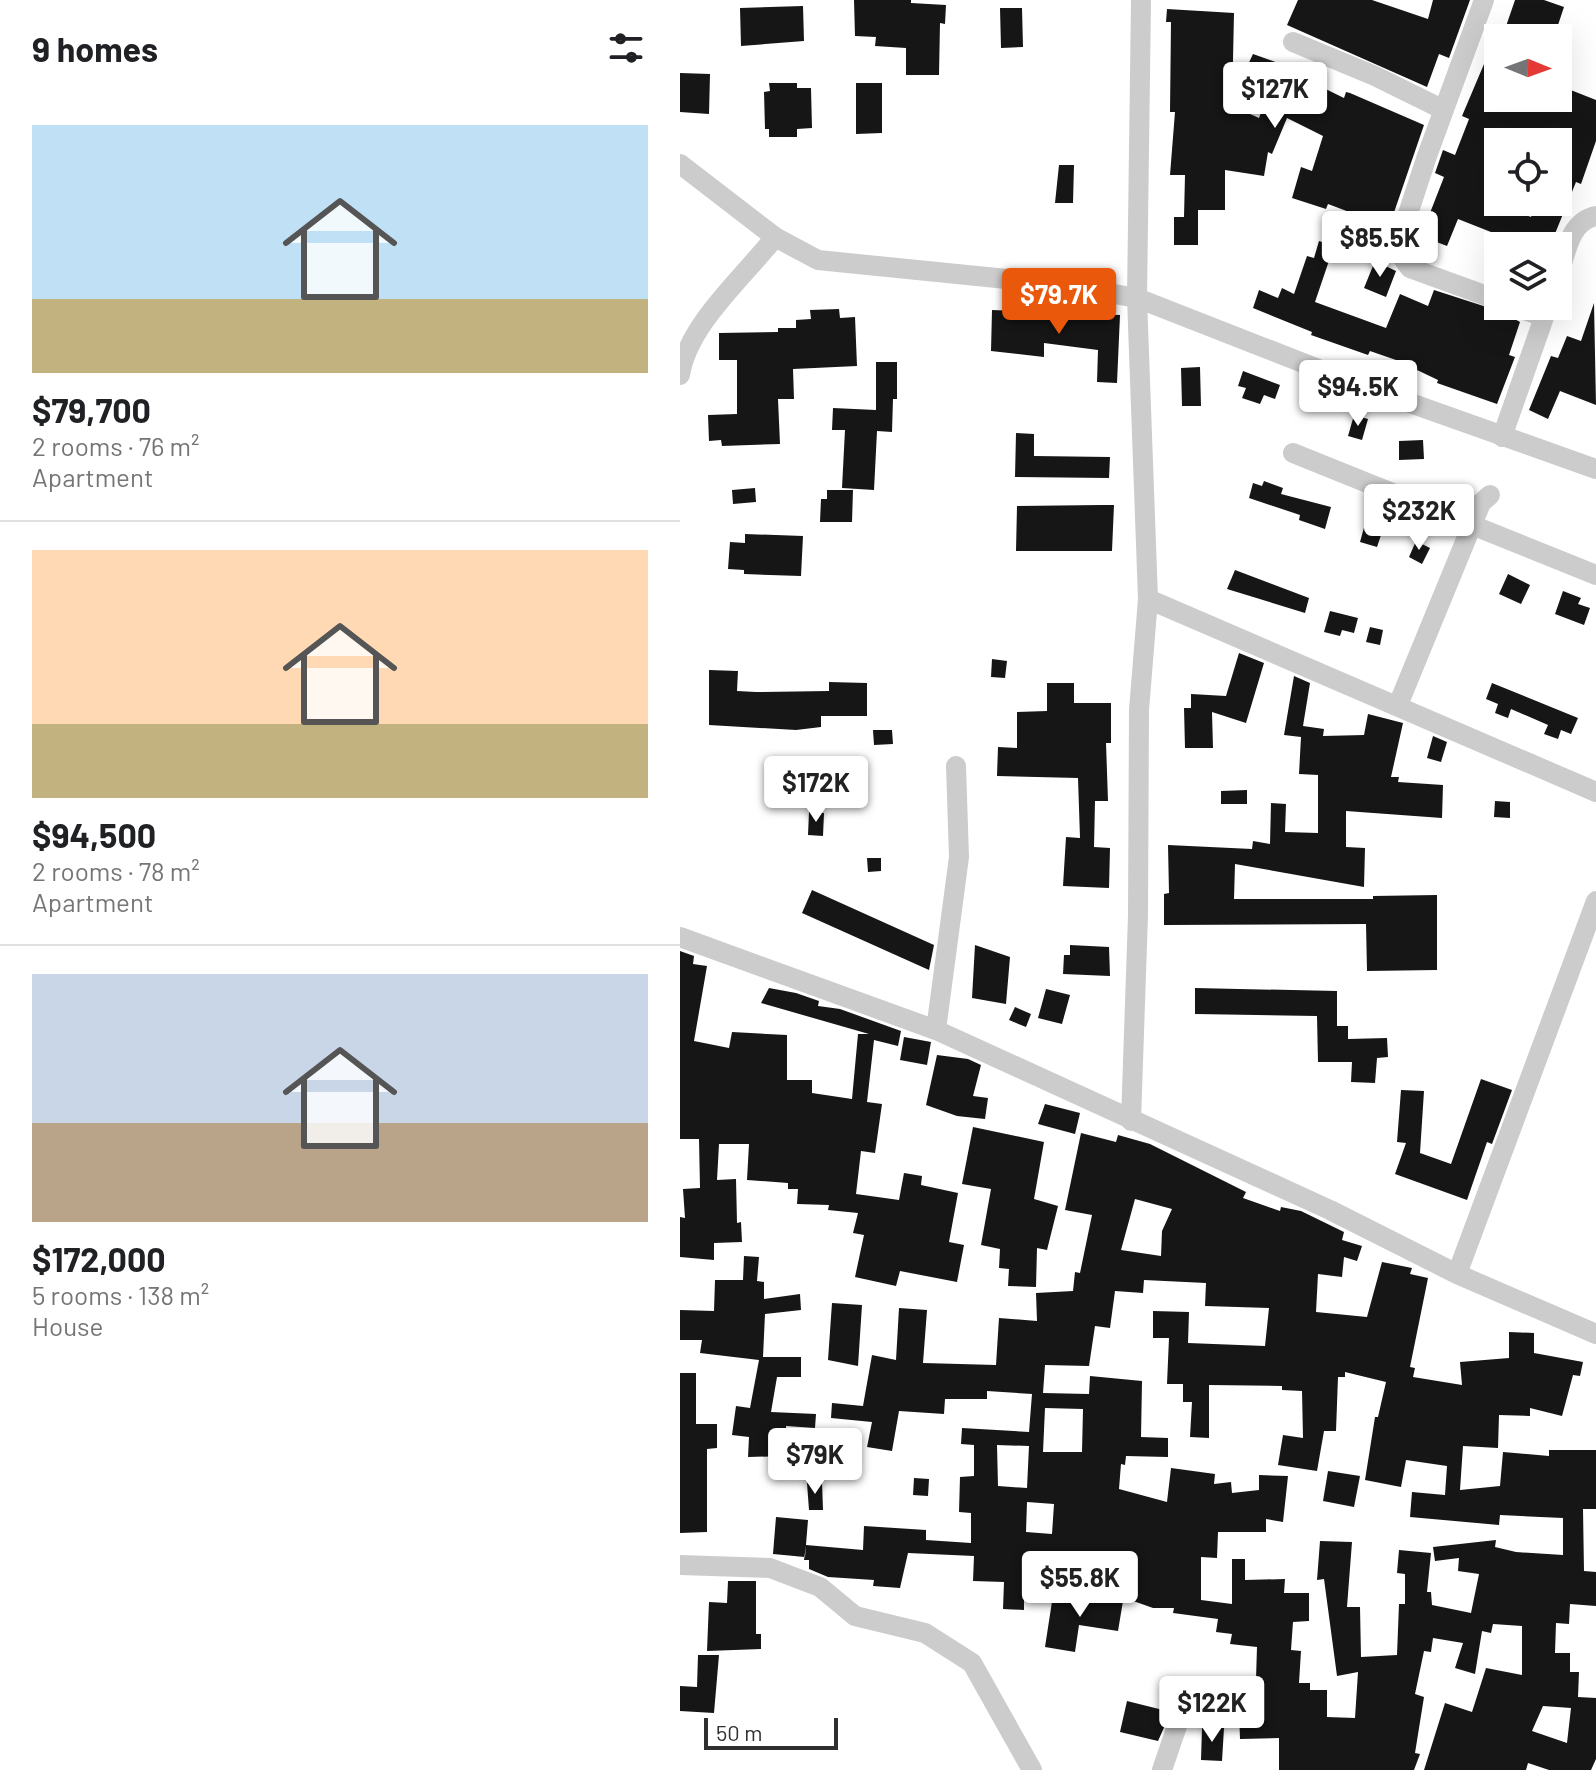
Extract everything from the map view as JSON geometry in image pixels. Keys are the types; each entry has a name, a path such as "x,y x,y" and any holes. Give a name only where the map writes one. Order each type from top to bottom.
{"street":[{"path":"1131,1121 1138,915 1139,710 1148,599 1137,298 1141,0"},
{"path":"1484,0 1401,235 1399,253 1410,268 1484,295"},
{"path":"1293,42 1375,76 1444,110"},
{"path":"680,164 775,237 818,260 1057,284 1137,298 1502,437 1596,469"},
{"path":"1572,236 1575,227 1584,219 1596,216"},
{"path":"680,375 683,357 697,331 775,237"},
{"path":"1502,437 1543,320"},
{"path":"1293,453 1596,575"},
{"path":"1398,705 1481,503 1490,495"},
{"path":"1148,599 1596,792"},
{"path":"936,1030 949,954 959,857 956,766"},
{"path":"1457,1274 1596,901"},
{"path":"680,937 936,1030 1330,1210 1457,1274 1596,1334"},
{"path":"680,1565 770,1568 820,1587 855,1616 925,1633 972,1663 1032,1770"},
{"path":"1162,1770 1177,1726"}],"building":[{"path":"854,0 911,0 911,3 946,5 945,24 940,23 939,75 906,75 906,48 875,46 876,37 855,36"},
{"path":"1298,0 1372,0 1428,19 1433,0 1470,0 1449,58 1439,54 1427,87 1287,25"},
{"path":"1515,0 1544,0 1564,7 1558,24 1507,24"},
{"path":"803,6 804,41 741,46 740,8"},
{"path":"1000,8 1022,8 1023,47 1001,48"},
{"path":"1167,9 1234,13 1232,106 1259,118 1271,86 1244,73 1253,54 1303,72 1301,77 1344,98 1346,92 1350,93 1424,125 1389,227 1328,204 1326,209 1292,198 1301,167 1312,171 1323,136 1287,118 1272,154 1268,152 1264,176 1225,170 1225,210 1198,210 1198,245 1174,245 1174,217 1184,217 1185,175 1170,175 1175,112 1170,112 1171,22 1166,22"},
{"path":"1484,64 1484,112 1572,112 1572,91 1596,100 1596,141 1581,184 1576,182 1572,192 1572,128 1484,128 1484,216 1562,216 1556,232 1491,232 1458,219 1447,246 1421,236 1444,177 1435,173 1443,150 1455,155 1469,119 1462,116"},
{"path":"680,73 710,74 709,114 680,112"},
{"path":"769,83 797,83 797,88 811,88 812,128 797,129 797,137 769,137 769,129 765,129 764,92 770,91"},
{"path":"856,83 882,83 882,133 856,134"},
{"path":"1059,165 1074,165 1073,203 1055,203"},
{"path":"1319,241 1334,246 1315,302 1386,328 1400,294 1428,306 1434,290 1484,306 1484,320 1520,322 1509,355 1515,357 1497,404 1437,383 1438,380 1396,360 1370,351 1368,355 1311,335 1312,332 1253,308 1259,290 1278,298 1282,288 1294,294 1307,256 1314,258"},
{"path":"1375,261 1396,271 1386,297 1364,288"},
{"path":"1594,303 1596,405 1560,391 1548,419 1529,410 1551,356 1558,358 1567,336 1581,341"},
{"path":"839,309 840,318 855,317 857,366 793,369 794,399 778,399 780,444 722,446 721,440 709,441 708,415 737,414 737,360 719,360 719,333 778,332 778,328 796,328 796,320 811,319 810,310"},
{"path":"992,310 1120,315 1117,383 1097,382 1098,350 1044,343 1044,357 991,351"},
{"path":"876,362 897,362 897,399 893,399 892,432 877,431 874,490 842,488 845,430 832,430 833,408 876,410"},
{"path":"1200,367 1201,406 1182,406 1181,368"},
{"path":"1243,371 1280,385 1275,399 1264,395 1260,404 1242,398 1246,388 1238,386"},
{"path":"1354,415 1368,419 1362,440 1348,436"},
{"path":"1016,433 1034,434 1034,456 1110,457 1109,478 1015,477"},
{"path":"1423,440 1424,459 1399,460 1399,441"},
{"path":"1264,481 1283,488 1281,494 1331,507 1325,529 1299,520 1300,515 1249,498 1253,483 1262,486"},
{"path":"755,488 756,502 733,504 732,490"},
{"path":"827,490 853,490 852,522 820,522 821,499 827,499"},
{"path":"1114,505 1112,551 1016,551 1017,506"},
{"path":"1365,524 1383,529 1377,547 1360,542"},
{"path":"745,534 803,536 801,576 744,574 744,570 728,569 730,542 745,543"},
{"path":"1416,541 1430,548 1422,564 1409,557"},
{"path":"1235,570 1309,598 1305,613 1227,589"},
{"path":"1508,574 1530,585 1521,604 1499,594"},
{"path":"1563,591 1581,598 1578,604 1590,608 1584,625 1555,614"},
{"path":"1330,611 1358,618 1354,633 1342,630 1340,636 1324,632"},
{"path":"1370,627 1383,630 1380,645 1366,642"},
{"path":"1239,653 1264,663 1246,723 1212,712 1213,748 1185,748 1184,708 1191,708 1191,694 1226,696"},
{"path":"992,659 1007,661 1005,678 991,677"},
{"path":"709,670 738,671 737,691 829,691 829,682 867,683 867,716 821,716 821,727 796,730 709,725"},
{"path":"1294,676 1310,683 1303,726 1324,729 1323,736 1364,735 1368,714 1403,723 1391,777 1399,777 1398,782 1443,785 1442,818 1346,811 1346,847 1365,848 1364,887 1235,864 1234,899 1373,899 1373,896 1437,895 1437,970 1367,971 1366,924 1164,925 1164,894 1169,893 1168,845 1252,849 1253,841 1270,844 1271,803 1286,804 1285,832 1318,833 1318,775 1299,774 1301,737 1284,735"},
{"path":"1047,683 1074,683 1074,703 1111,703 1111,743 1106,743 1108,801 1095,801 1094,847 1110,848 1109,888 1063,886 1066,837 1080,838 1078,778 997,776 998,747 1017,748 1017,712 1047,711"},
{"path":"1492,683 1578,718 1571,734 1561,730 1558,739 1544,734 1548,725 1511,709 1508,718 1495,713 1498,704 1486,699"},
{"path":"873,730 892,730 893,744 874,745"},
{"path":"1433,736 1447,742 1441,762 1427,758"},
{"path":"1247,790 1247,804 1221,804 1221,791"},
{"path":"1495,801 1510,802 1510,818 1494,817"},
{"path":"809,812 824,813 823,836 808,835"},
{"path":"867,858 881,858 881,871 868,872"},
{"path":"812,890 934,945 929,970 802,913"},
{"path":"975,945 1010,957 1006,1004 972,998"},
{"path":"1070,945 1109,947 1110,976 1063,974 1064,955 1070,955"},
{"path":"680,951 694,956 693,964 707,966 694,1041 729,1048 732,1032 787,1035 787,1080 812,1080 812,1093 852,1099 858,1034 869,1034 761,1003 769,988 796,993 819,1001 818,1006 840,1009 901,1031 898,1046 874,1040 867,1102 882,1104 875,1153 861,1151 856,1194 899,1200 904,1173 922,1176 921,1185 958,1193 949,1242 964,1245 957,1282 900,1271 896,1286 855,1277 864,1235 853,1233 858,1213 828,1210 829,1205 797,1204 798,1189 788,1189 788,1183 747,1180 749,1144 719,1144 717,1180 736,1179 737,1223 741,1222 742,1242 714,1243 714,1260 680,1257 680,1217 685,1218 683,1189 700,1188 699,1139 680,1139"},
{"path":"1195,988 1337,991 1337,1026 1348,1026 1348,1039 1387,1038 1388,1057 1377,1058 1375,1083 1351,1082 1352,1062 1318,1062 1317,1016 1195,1014"},
{"path":"1046,989 1070,995 1062,1024 1038,1018"},
{"path":"1015,1007 1031,1014 1026,1027 1009,1020"},
{"path":"904,1037 931,1042 927,1065 900,1060"},
{"path":"937,1055 968,1059 981,1065 973,1096 988,1098 985,1119 957,1116 926,1105"},
{"path":"1481,1079 1512,1090 1492,1144 1487,1142 1467,1200 1395,1174 1406,1143 1397,1142 1401,1090 1424,1091 1420,1153 1451,1164"},
{"path":"1045,1104 1080,1113 1075,1134 1038,1124"},
{"path":"973,1127 1044,1142 1034,1199 1058,1206 1047,1250 1037,1248 1036,1287 1008,1286 1009,1269 999,1268 1000,1249 981,1245 991,1189 962,1184"},
{"path":"1081,1133 1116,1142 1118,1135 1150,1144 1246,1192 1243,1198 1280,1211 1281,1207 1301,1211 1344,1232 1342,1240 1362,1246 1357,1261 1344,1257 1342,1277 1318,1274 1316,1312 1367,1317 1382,1262 1412,1268 1410,1274 1428,1278 1410,1367 1415,1368 1413,1377 1462,1385 1460,1362 1509,1358 1509,1332 1534,1333 1534,1353 1583,1362 1580,1376 1573,1375 1562,1416 1530,1408 1530,1416 1499,1415 1498,1448 1463,1446 1460,1490 1500,1486 1503,1452 1549,1456 1549,1450 1596,1450 1596,1509 1583,1509 1584,1571 1596,1572 1596,1606 1570,1604 1569,1624 1556,1623 1555,1653 1570,1653 1570,1672 1579,1672 1578,1697 1596,1698 1596,1759 1591,1770 1549,1770 1528,1763 1526,1770 1424,1770 1445,1703 1472,1712 1486,1668 1522,1675 1522,1626 1493,1624 1491,1633 1482,1631 1475,1674 1455,1668 1463,1643 1433,1638 1431,1652 1424,1651 1415,1694 1424,1697 1415,1753 1420,1754 1414,1770 1279,1770 1279,1738 1240,1739 1239,1711 1247,1711 1248,1679 1256,1679 1257,1647 1230,1644 1232,1634 1216,1632 1218,1619 1173,1613 1174,1608 1153,1608 1122,1597 1122,1573 1054,1560 1050,1600 1024,1599 1024,1610 1003,1609 1004,1582 973,1581 974,1556 908,1553 900,1588 873,1586 874,1580 828,1577 809,1569 809,1560 804,1560 806,1545 863,1550 864,1526 926,1530 926,1540 971,1543 971,1513 959,1512 960,1477 974,1476 974,1445 961,1444 962,1428 1029,1432 1032,1394 987,1391 987,1399 945,1399 944,1414 899,1411 892,1451 867,1447 872,1422 831,1418 832,1403 863,1406 872,1355 896,1360 899,1308 927,1310 923,1363 996,1365 999,1318 1037,1321 1036,1293 1073,1291 1075,1272 1080,1273 1092,1215 1065,1210","holes":["1135,1199 1172,1209 1162,1231 1161,1256 1121,1250","1144,1280 1206,1283 1205,1306 1269,1308 1265,1346 1188,1343 1189,1312 1153,1311 1153,1338 1169,1338 1167,1384 1183,1384 1183,1402 1192,1402 1190,1437 1209,1438 1209,1385 1282,1386 1282,1390 1302,1391 1303,1438 1283,1435 1278,1465 1317,1471 1324,1431 1336,1431 1338,1377 1345,1377 1345,1372 1386,1382 1378,1417 1375,1417 1365,1480 1401,1487 1406,1460 1447,1466 1445,1495 1412,1492 1410,1517 1499,1525 1500,1515 1563,1518 1563,1555 1516,1552 1495,1547 1496,1540 1433,1547 1435,1561 1459,1558 1458,1571 1479,1574 1471,1613 1432,1605 1431,1592 1427,1592 1431,1553 1399,1550 1397,1573 1405,1574 1405,1604 1399,1604 1397,1655 1361,1657 1360,1607 1347,1607 1352,1542 1320,1541 1317,1580 1324,1579 1337,1676 1358,1672 1355,1718 1327,1717 1327,1690 1310,1690 1310,1683 1299,1683 1301,1651 1291,1650 1293,1622 1309,1621 1309,1593 1284,1593 1285,1579 1245,1580 1245,1559 1232,1559 1232,1604 1201,1600 1201,1557 1217,1558 1218,1532 1266,1532 1266,1519 1283,1522 1288,1476 1259,1475 1259,1490 1232,1493 1231,1482 1214,1484 1215,1474 1171,1468 1167,1502 1119,1489 1121,1464 1125,1465 1126,1456 1168,1457 1168,1438 1141,1437 1142,1381 1090,1376 1089,1394 1043,1393 1045,1365 1089,1366 1095,1326 1110,1328 1115,1291 1143,1293","1045,1408 1083,1409 1082,1452 1043,1452","997,1445 1029,1446 1027,1488 998,1486","1027,1502 1054,1504 1052,1534 1026,1532","1543,1706 1571,1708 1567,1743 1532,1731"]},
{"path":"744,1256 759,1257 757,1281 764,1282 764,1299 800,1294 801,1310 765,1314 763,1357 801,1357 801,1377 777,1377 771,1412 816,1414 815,1428 786,1426 787,1456 748,1457 749,1437 732,1435 736,1406 750,1408 759,1360 700,1353 702,1340 680,1340 680,1310 714,1311 715,1280 743,1280"},
{"path":"832,1303 862,1305 858,1366 828,1360"},
{"path":"680,1373 696,1373 696,1424 717,1424 717,1448 707,1449 707,1532 680,1533"},
{"path":"1328,1471 1360,1476 1354,1507 1323,1501"},
{"path":"914,1478 929,1479 928,1496 913,1495"},
{"path":"822,1482 823,1510 809,1510 807,1483"},
{"path":"776,1517 808,1520 805,1557 773,1554"},
{"path":"728,1581 756,1581 756,1634 761,1634 761,1649 707,1651 709,1602 727,1603"},
{"path":"1053,1595 1093,1601 1094,1597 1123,1601 1118,1631 1079,1625 1075,1652 1045,1647"},
{"path":"698,1655 719,1655 714,1713 680,1711 680,1686 697,1687"},
{"path":"1127,1701 1171,1712 1158,1741 1120,1732"},
{"path":"1202,1728 1224,1728 1222,1761 1201,1760"}]}
